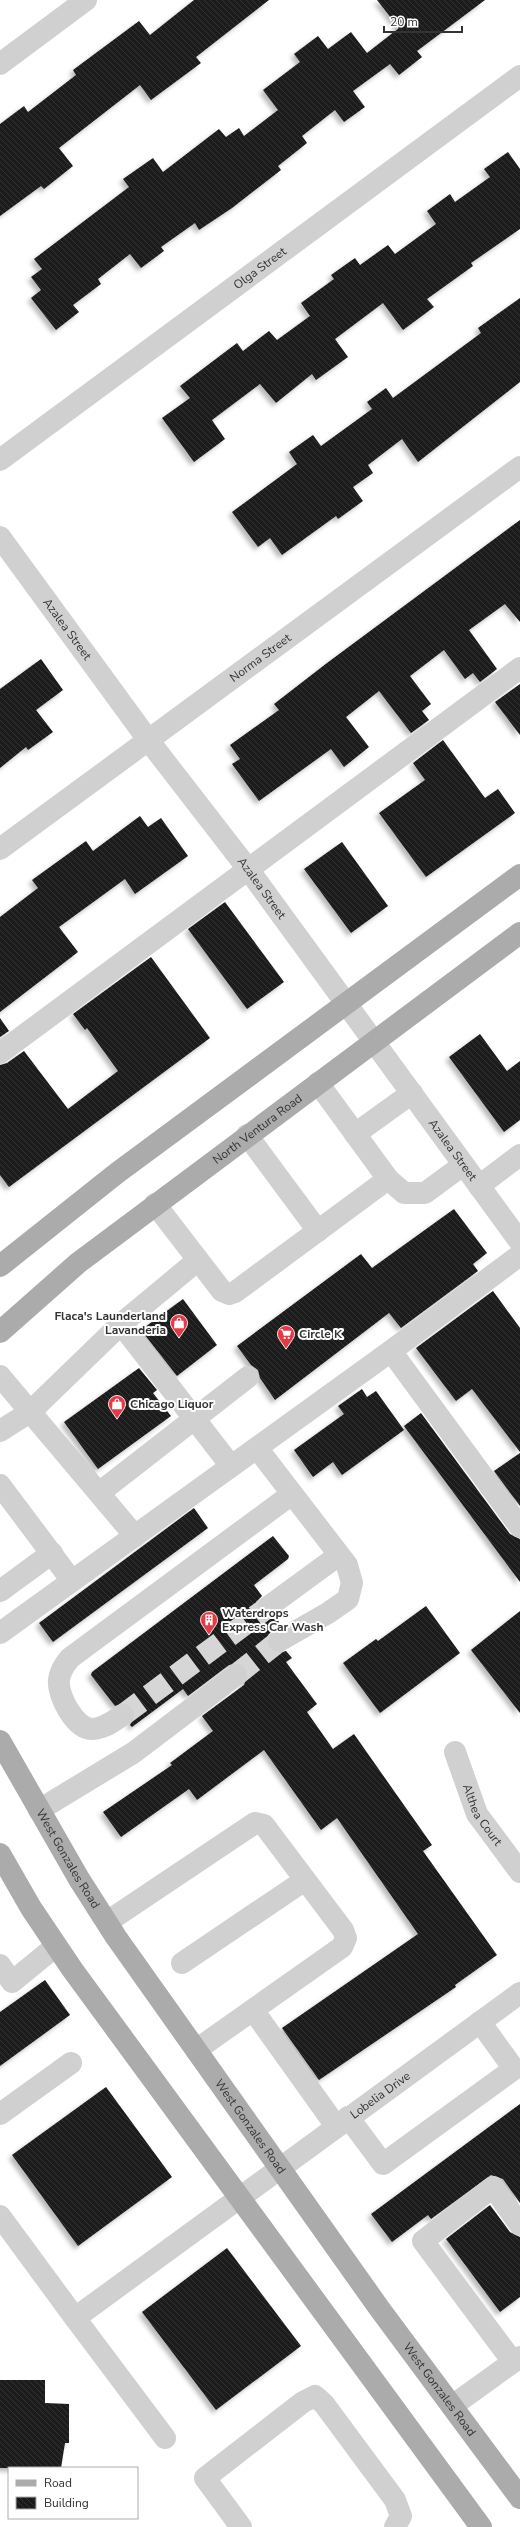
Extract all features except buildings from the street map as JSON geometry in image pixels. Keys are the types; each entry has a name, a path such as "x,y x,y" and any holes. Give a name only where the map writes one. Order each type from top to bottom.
{"main road":[{"path":"0,1266 117,1173 520,875"},
{"name":"North Ventura Road","path":"0,1332 78,1263 247,1135 520,933"},
{"name":"West Gonzales Road","path":"0,1741 39,1810 107,1922 278,2168 520,2498"},
{"path":"0,1854 56,1946 481,2527"}],"street":[{"path":"0,64 86,0"},
{"name":"Olga Street","path":"0,460 520,76"},
{"name":"Norma Street","path":"0,849 520,467"},
{"name":"Azalea Street","path":"0,537 149,741 248,869 520,1242"},
{"path":"0,1053 520,668"},
{"path":"318,1083 388,1179 404,1193 425,1193 463,1165"},
{"path":"355,1134 412,1093"},
{"path":"247,1135 318,1231"},
{"path":"478,1186 520,1155"},
{"path":"155,1204 222,1290 228,1294 235,1292 388,1179"},
{"path":"0,1633 391,1351 520,1255"},
{"path":"0,1431 30,1412 121,1324 198,1260"},
{"path":"121,1324 231,1466"},
{"path":"391,1351 520,1527"},
{"path":"0,1376 135,1536"},
{"path":"99,1493 248,1377"},
{"path":"257,1448 347,1565 352,1583 348,1599 279,1641"},
{"path":"0,1485 72,1581"},
{"path":"123,1715 103,1727 90,1729 77,1721 62,1698 59,1681 62,1666 70,1658 292,1494"},
{"path":"0,1591 52,1553"},
{"path":"268,1607 339,1555"},
{"path":"39,1810 133,1754 236,1676"},
{"name":"Althea Court","path":"454,1752 477,1814 520,1872"},
{"path":"107,1922 255,1823 264,1825 343,1930 346,1938 342,1947 196,2050"},
{"path":"182,1963 305,1880"},
{"path":"0,1965 12,1982 56,1946"},
{"name":"Lobelia Drive","path":"75,2318 239,2196 520,1993"},
{"path":"253,2010 342,2122 383,2164 514,2069 480,2022"},
{"path":"0,2114 72,2063"},
{"path":"452,2406 517,2359 423,2241 493,2187 520,2225"},
{"path":"0,2216 165,2438"},
{"path":"241,2527 205,2478 302,2402 316,2396 324,2404 395,2500 400,2516 395,2527"}],"tunnel":[{"path":"123,1715 268,1607"},
{"path":"236,1675 279,1641"}],"place":[{"name":"Flaca's Launderland Lavanderia","path":"179,1338"},
{"name":"Circle K","path":"286,1349"},
{"name":"Chicago Liquor","path":"117,1419"},
{"name":"Waterdrops Express Car Wash","path":"209,1635"}]}
